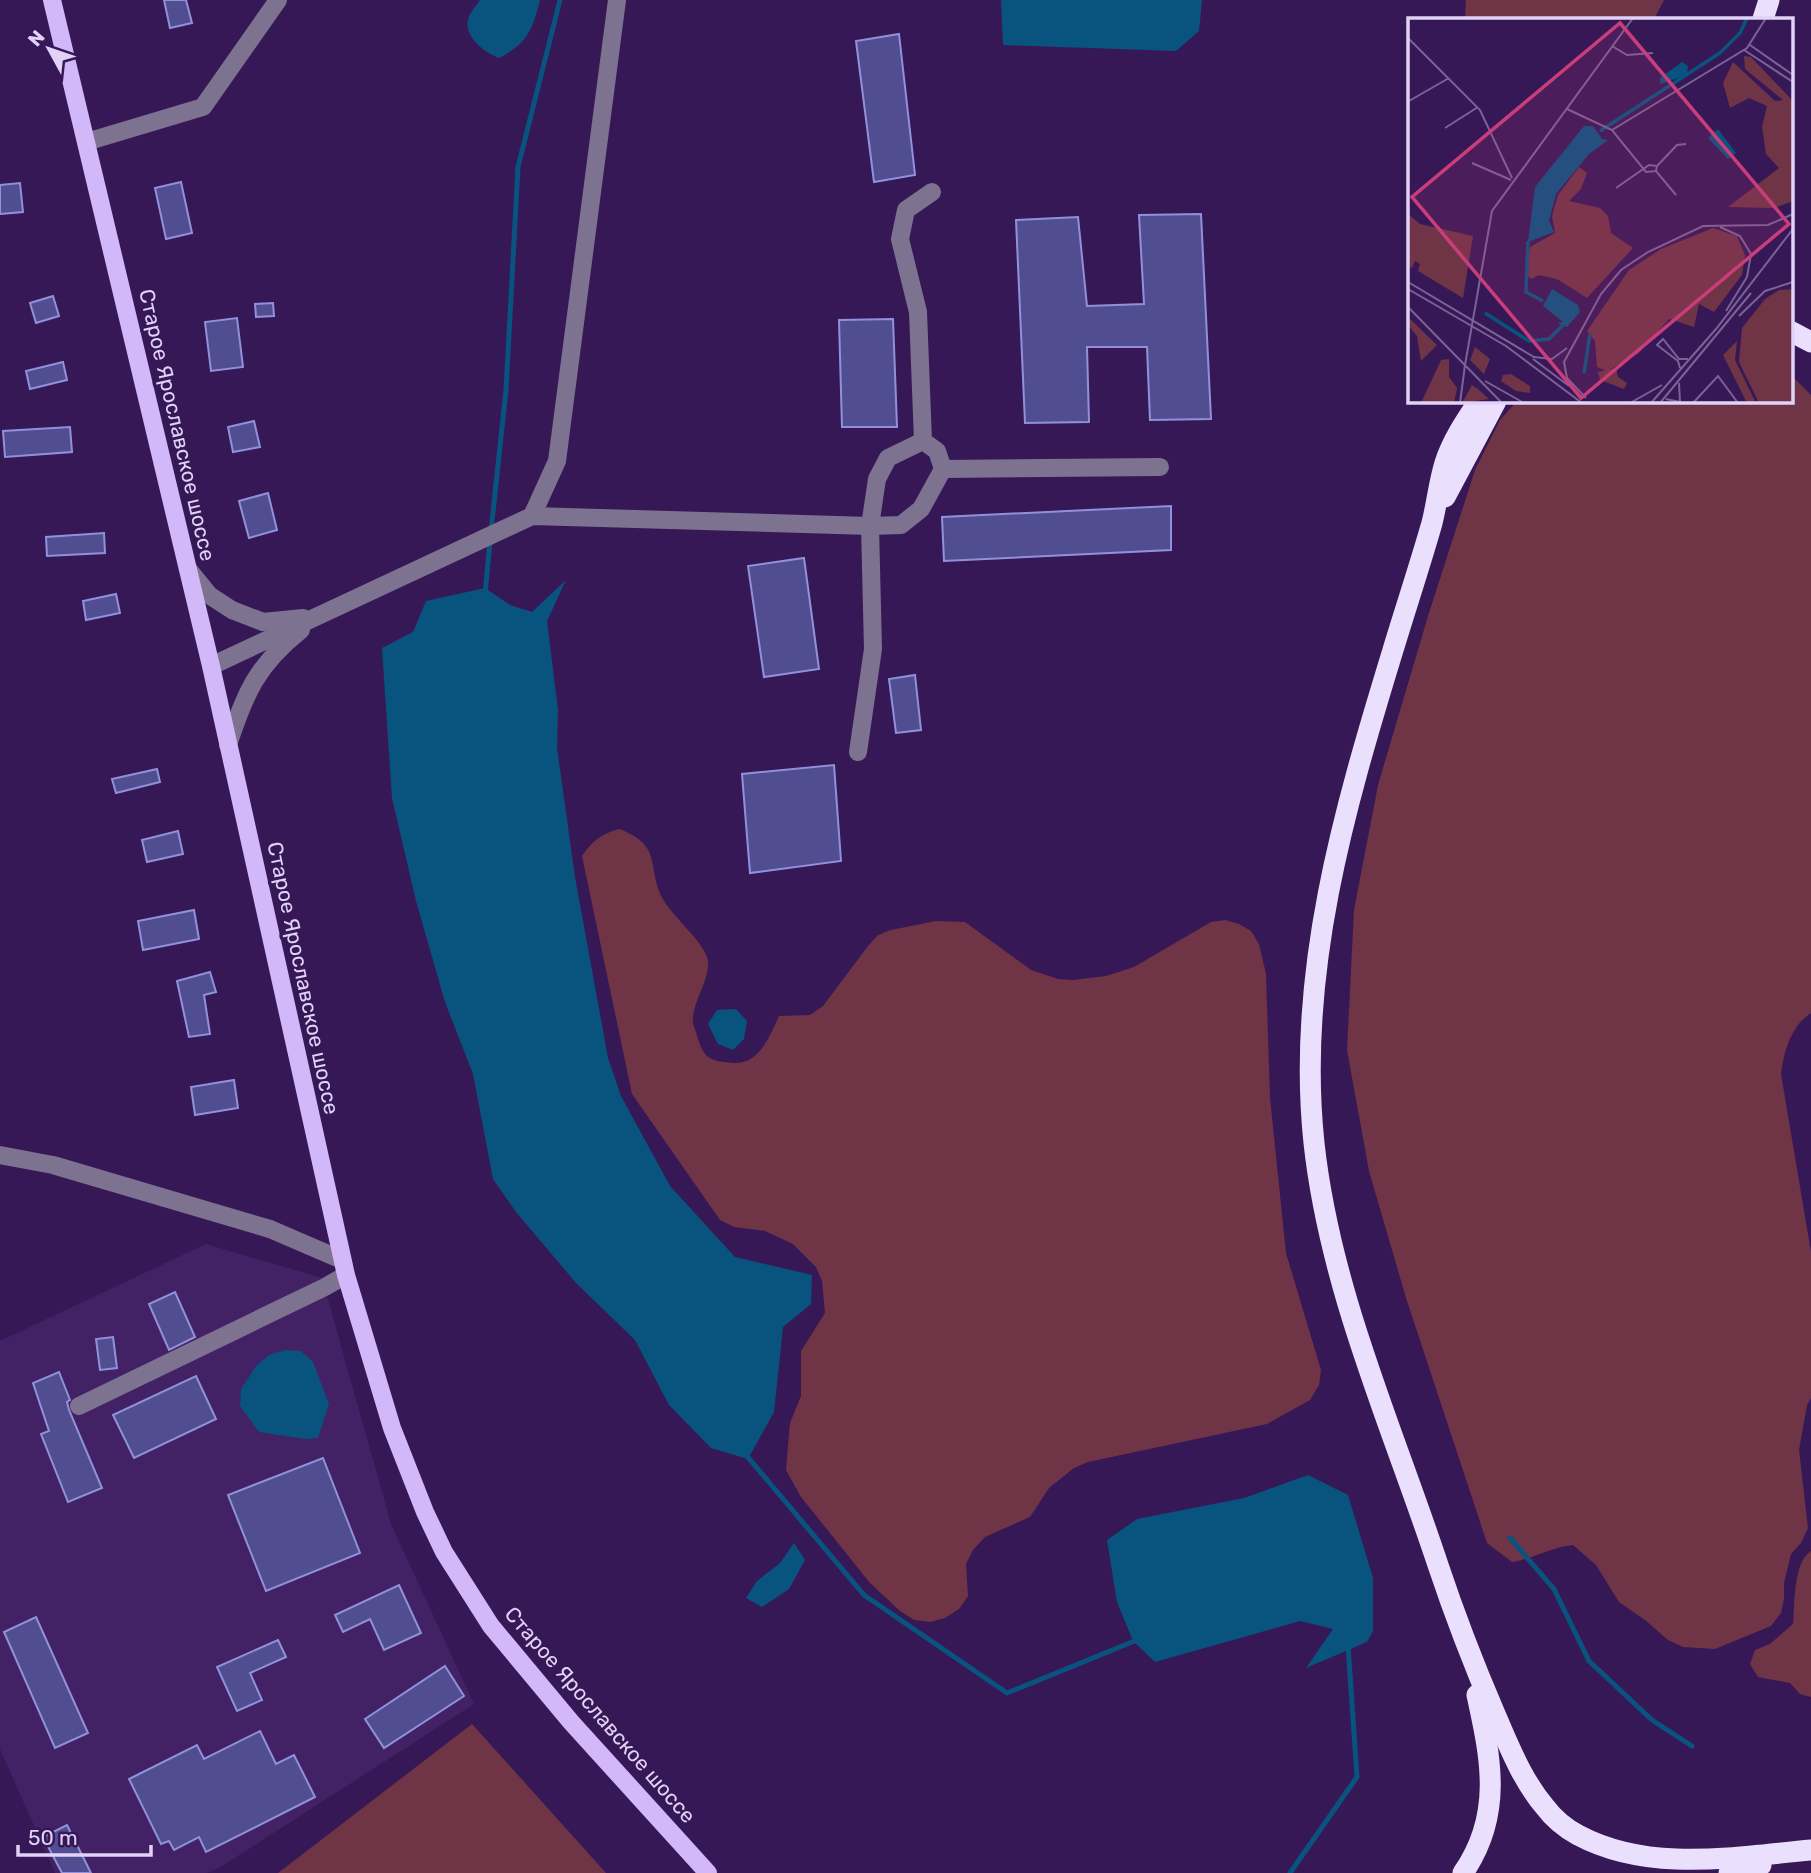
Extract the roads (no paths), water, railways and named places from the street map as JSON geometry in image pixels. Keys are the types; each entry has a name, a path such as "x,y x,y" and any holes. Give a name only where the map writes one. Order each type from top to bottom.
{"highway":[{"path":"1763,18 1769,0"},
{"path":"1794,333 1811,342"},
{"path":"1478,402 1445,462 1432,520 1357,770 1332,869 1318,951 1311,1018 1314,1142 1321,1191 1349,1306 1467,1648 1516,1761 1542,1804 1556,1820 1598,1846 1654,1860 1681,1862 1811,1852"},
{"path":"1432,520 1495,402"},
{"path":"1463,1873 1481,1839 1489,1814 1492,1788 1489,1749 1467,1648"},
{"path":"1729,1873 1811,1852"}],"main road":[{"name":"Старое Ярославское шоссе","path":"52,0 211,666 344,1267 375,1378 425,1512 467,1590 491,1626 708,1873"}],"lane":[{"path":"86,142 204,107 278,0"},
{"path":"532,516 557,461 617,0"},
{"path":"923,441 918,312 900,239 906,210 932,192"},
{"path":"211,666 532,516 901,525 921,509 943,469 937,451 923,441"},
{"path":"858,752 873,649 870,526 877,479 888,458 923,441"},
{"path":"943,469 1160,467"},
{"path":"188,569 209,595 232,610 263,622 320,615"},
{"path":"228,745 241,704 264,664 320,615"},
{"path":"0,1155 53,1165 270,1229 344,1267 325,1287 79,1406"}],"water":[{"path":"480,0 540,0 527,35 509,53 499,58 482,48 469,32 469,17"},
{"path":"1001,0 1202,0 1199,31 1176,51 1003,45"},
{"path":"566,580 547,621 558,710 557,748 575,877 608,1058 621,1096 670,1186 735,1257 812,1275 811,1304 783,1327 774,1412 748,1459 711,1448 669,1405 635,1340 576,1283 516,1212 493,1179 473,1074 445,1002 416,901 392,798 382,648 413,632 426,601 485,588 510,605 532,612"},
{"path":"736,1009 747,1021 744,1039 733,1050 718,1044 708,1024 717,1010"},
{"path":"285,1350 301,1351 313,1362 329,1404 318,1438 305,1439 259,1432 240,1406 241,1389 256,1366 269,1355"},
{"path":"1308,1475 1348,1495 1373,1578 1373,1631 1367,1642 1306,1668 1333,1629 1300,1621 1155,1662 1133,1641 1117,1602 1107,1540 1137,1519 1244,1498"},
{"path":"794,1543 805,1560 789,1589 762,1607 746,1598 757,1581 780,1563"}],"waterway":[{"path":"491,531 506,390 518,167 560,0"},
{"path":"485,594 490,541"},
{"path":"746,1455 864,1595 1007,1693 1137,1640"},
{"path":"1510,1538 1554,1589 1589,1661 1652,1720 1692,1746"},
{"path":"1290,1873 1357,1777 1348,1645"}]}
